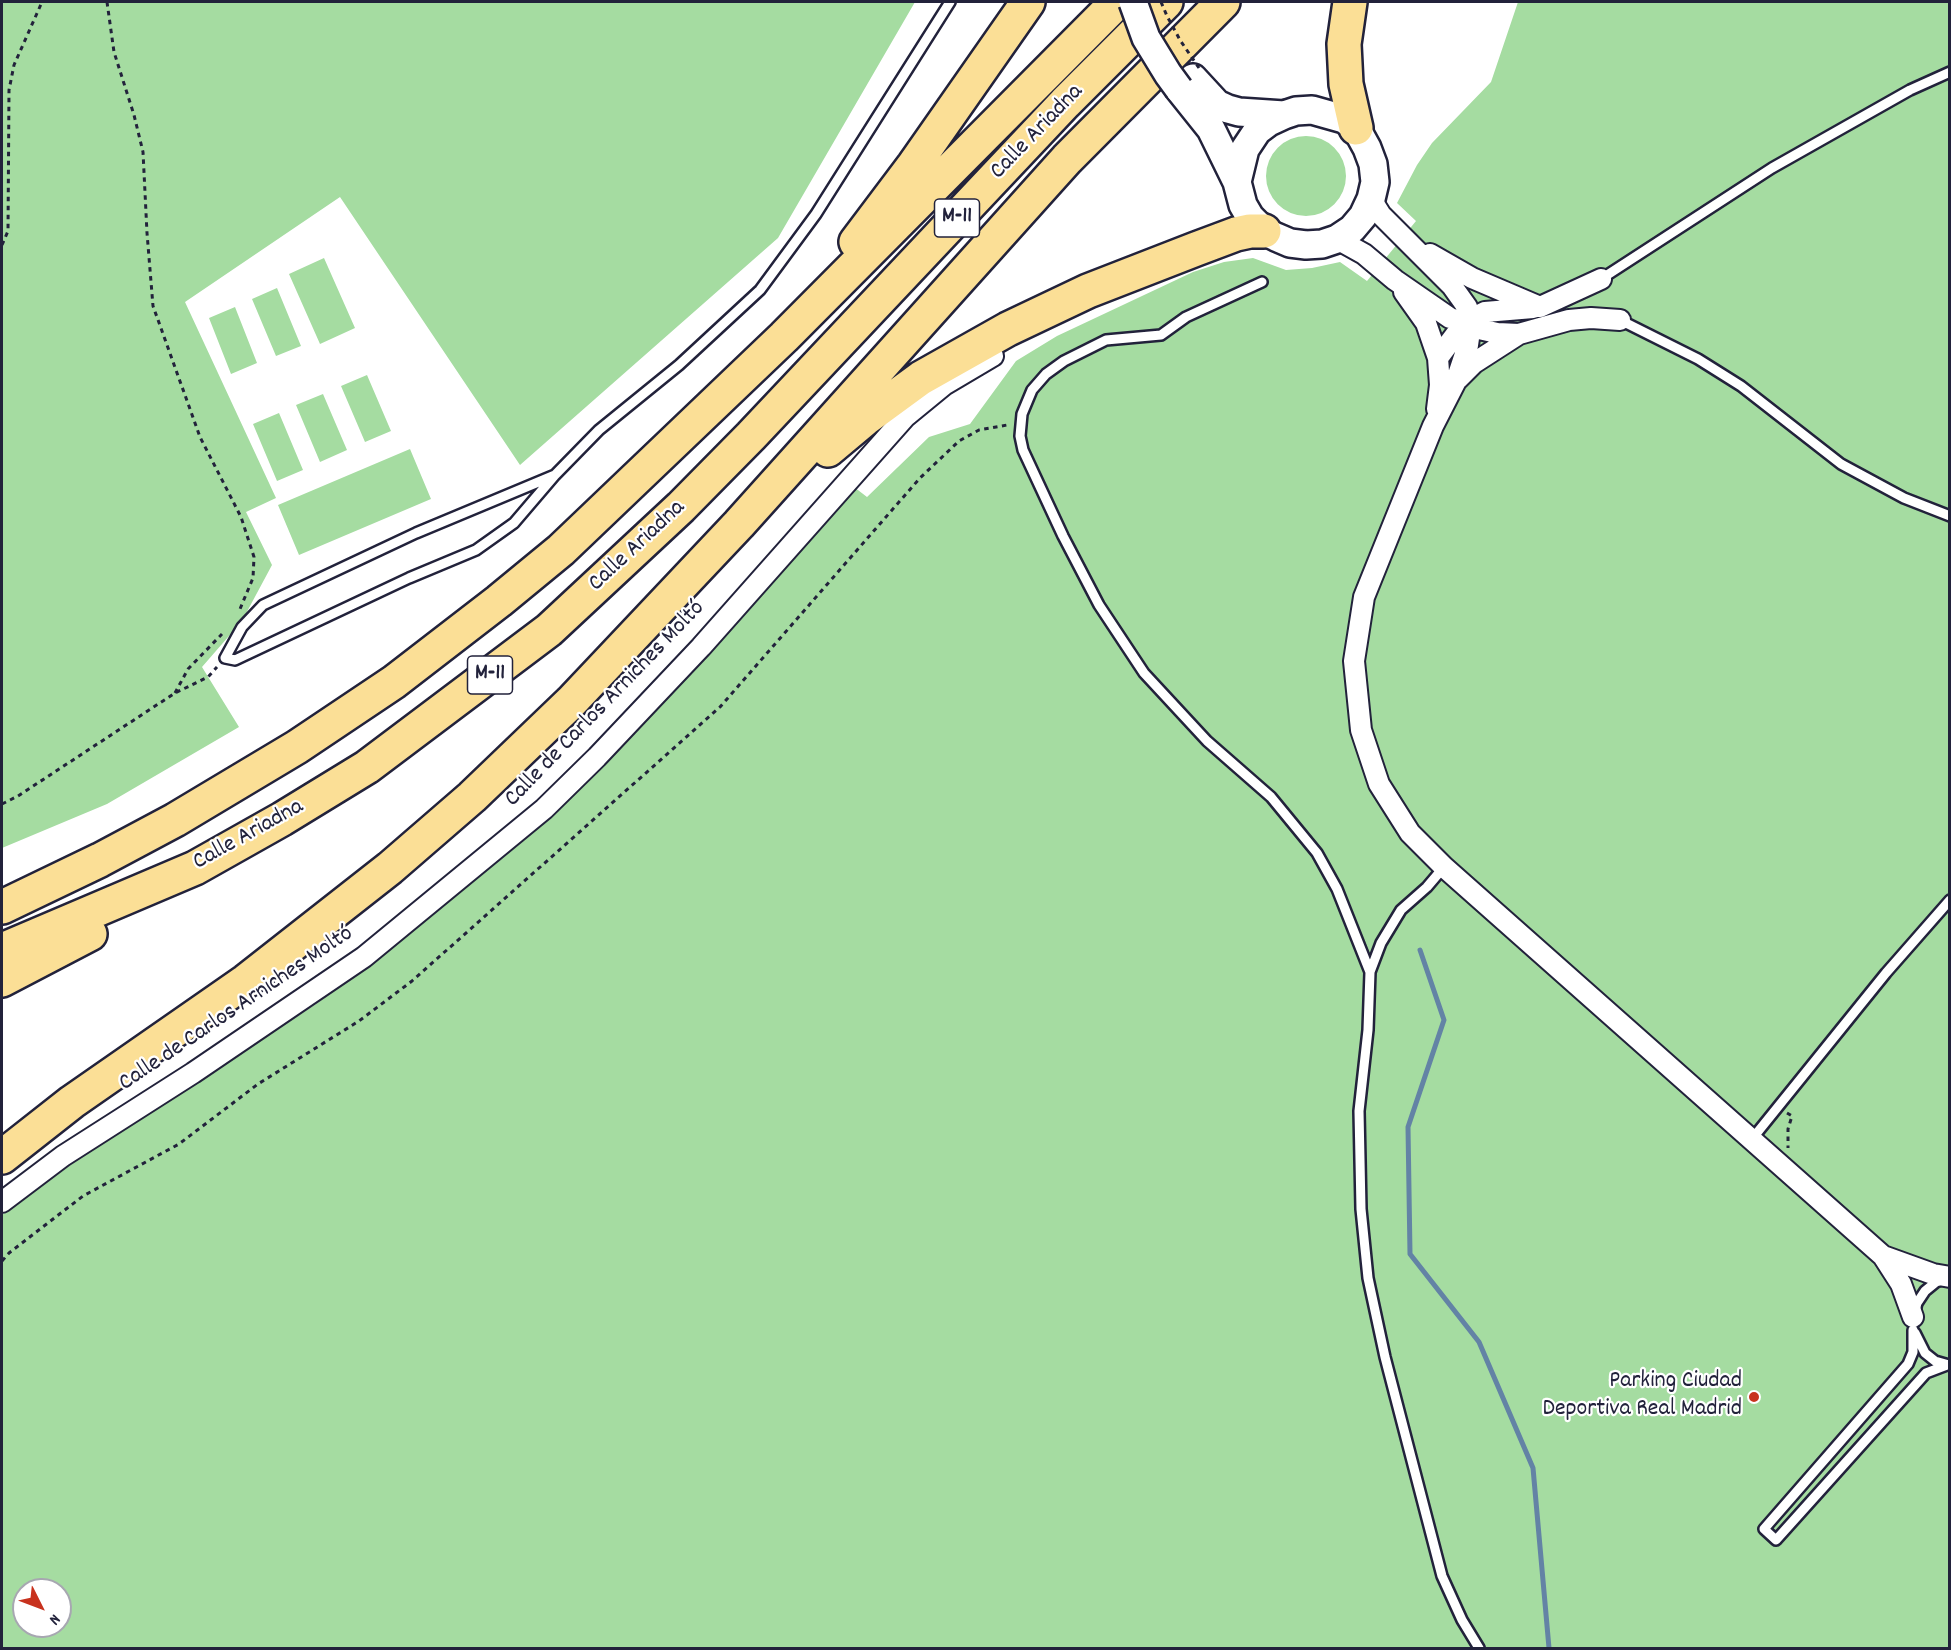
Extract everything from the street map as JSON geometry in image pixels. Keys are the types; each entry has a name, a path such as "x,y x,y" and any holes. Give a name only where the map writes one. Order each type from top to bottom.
{"highway":[{"path":"784,337 914,165 1028,2"},
{"name":"Calle Ariadna","path":"6,904 100,860 176,820 297,747 394,682 499,602 561,550 784,337 1117,2"},
{"name":"Calle Ariadna","path":"2,950 195,868 282,819 367,768 549,630 681,507 751,436 1065,103 1166,2"},
{"path":"2,1157 72,1102 246,981 390,868 456,812 571,702 739,524 1067,159 1223,2"},
{"path":"1350,2 1344,55 1346,84 1356,128"},
{"path":"739,524 866,419 921,378 1008,329 1088,291 1196,249 1236,234 1264,231"},
{"path":"2,980 143,906 195,868"},
{"path":"2,1136 72,1102"}],"street":[{"path":"1133,2 1146,38 1168,74 1190,78 1217,104 1228,109 1239,112 1284,115"},
{"path":"1149,2 1165,36 1190,78 1210,129 1237,182 1243,205 1250,217 1264,231 1290,243 1306,245 1322,244 1337,239 1352,229 1364,216 1375,182 1373,164 1356,128 1344,119 1312,110 1296,111 1284,115 1257,131 1245,149 1237,182"},
{"path":"1371,199 1382,215 1452,286 1467,307 1471,324 1468,345 1456,381 1433,426 1364,597 1354,661 1361,730 1378,784 1410,833 1444,867 1883,1256 1901,1284 1913,1323"},
{"path":"1337,239 1364,254 1395,280 1450,318 1471,324 1479,329 1519,334"},
{"path":"1407,240 1472,278 1540,308 1600,279"},
{"name":"Calle de Carlos Arniches Moltó","path":"2,1202 63,1156 250,1035 364,957 544,809 597,757 701,647 897,426 944,385 1095,296 1196,249"},
{"path":"1589,307 1589,294 1600,279"},
{"path":"1395,280 1426,323 1438,358 1440,384 1433,426"},
{"path":"1438,358 1459,330 1471,324 1477,316 1485,312 1589,307 1620,320"},
{"path":"1456,381 1474,363 1519,334 1569,320 1591,318 1620,320"},
{"path":"1883,1256 1933,1274 1950,1277"}],"lane":[{"path":"555,475 416,533 262,605 242,627 225,658 235,660 409,578 476,550 514,523 555,475 599,430 679,365 760,290 816,214 950,2"},
{"path":"1600,279 1772,168 1910,90 1950,72"},
{"path":"1262,282 1186,318 1161,335 1106,340 1064,361 1046,374 1032,390 1022,414 1020,436 1023,450 1063,536 1099,605 1144,673 1207,741 1271,797 1317,853 1337,890 1370,972"},
{"path":"1620,320 1698,359 1741,386 1841,464 1904,498 1950,516"},
{"path":"1444,867 1427,887 1401,910 1381,944 1370,972 1368,1030 1359,1110 1361,1209 1368,1278 1385,1357 1442,1576 1462,1620 1479,1648"},
{"path":"1752,1139 1886,973 1950,900"},
{"path":"1948,1365 1926,1373 1776,1540 1764,1529 1908,1364 1913,1352 1913,1323 1917,1303 1925,1291 1936,1282 1950,1277"},
{"path":"1913,1323 1918,1342 1925,1353 1948,1365"}],"path":[{"path":"2,245 8,231 9,90 14,65 42,2"},
{"path":"107,2 114,52 143,152 153,306 200,437 241,517 254,557 253,578 237,616"},
{"path":"1161,2 1176,32 1190,78"},
{"path":"2,1261 9,1253 83,1196 179,1144 258,1084 358,1022 412,981 541,869 720,707 920,478 959,441 979,430 1021,423"},
{"path":"175,693 188,669 225,630"},
{"path":"2,804 18,796 175,693 208,677 225,658"},
{"path":"1780,1107 1792,1116 1787,1145 1790,1152"}],"green space":[{"path":"2,2 915,2 778,238 520,465 340,197 185,302 276,498 246,512 272,565 242,621 202,667 239,727 107,804 2,848"},
{"path":"1518,2 1949,2 1949,1648 2,1648 2,1215 84,1155 316,1004 405,937 528,837 592,776 677,686 854,487 867,497 929,437 970,424 1016,361 1057,336 1193,272 1224,262 1253,258 1286,270 1312,268 1340,262 1367,281 1416,221 1397,203 1417,165 1432,143 1491,82"},
{"path":"1306,136 1321,139 1334,148 1343,161 1346,176 1343,191 1334,204 1321,213 1306,216 1291,213 1278,204 1269,191 1266,176 1269,161 1278,148 1291,139"},
{"path":"324,258 355,328 320,344 289,274"},
{"path":"277,288 301,346 276,356 252,299"},
{"path":"235,307 257,363 231,374 209,318"},
{"path":"367,375 391,431 365,442 341,386"},
{"path":"323,394 347,450 320,462 296,405"},
{"path":"279,413 303,470 277,481 253,424"},
{"path":"410,449 431,499 299,555 278,505"}],"waterway":[{"path":"1420,950 1444,1020 1408,1127 1410,1254 1479,1342 1533,1468 1549,1648"}],"place":[{"name":"Parking Ciudad Deportiva Real Madrid","path":"1754,1397"}]}
